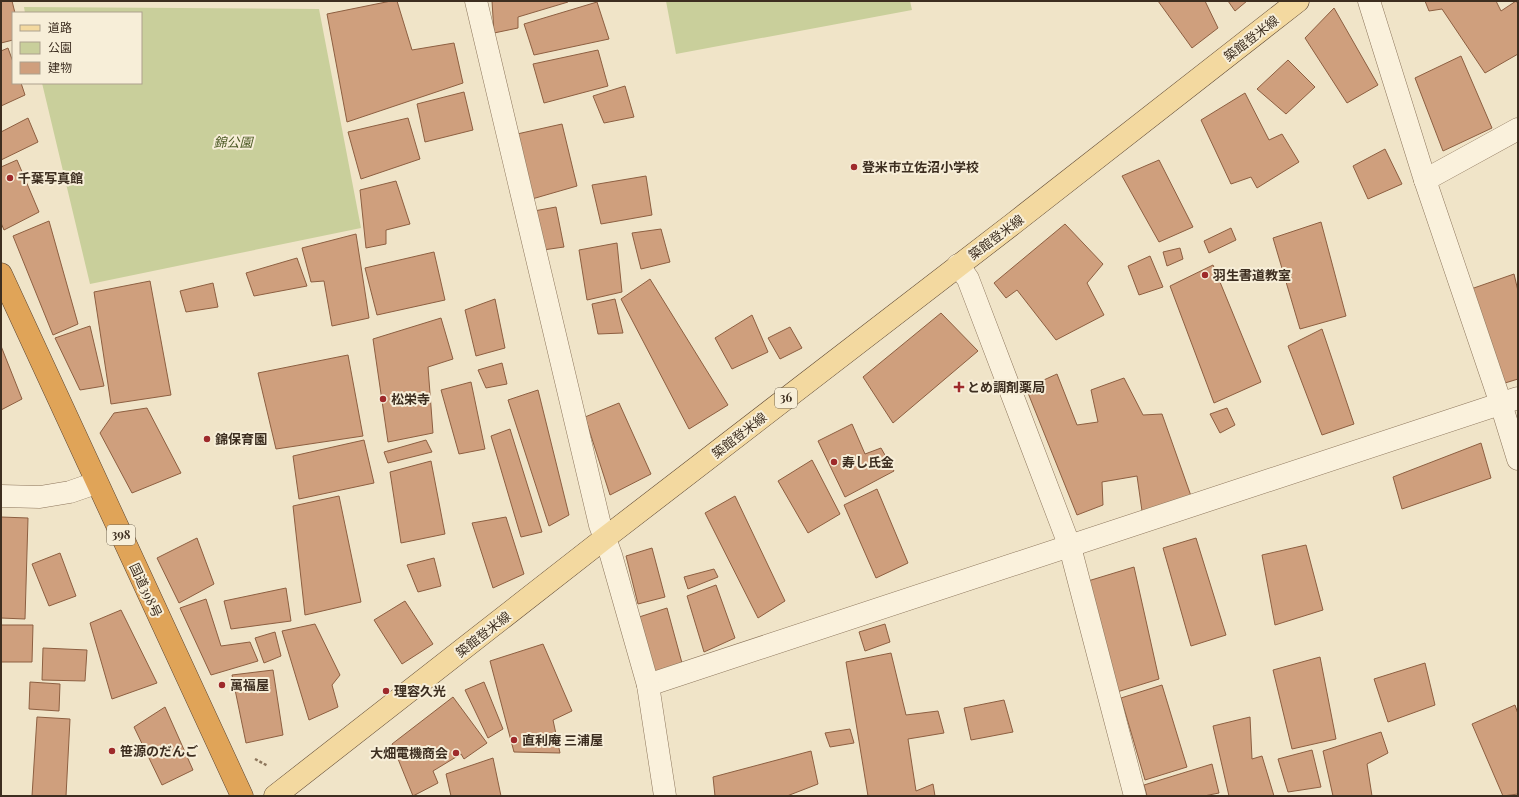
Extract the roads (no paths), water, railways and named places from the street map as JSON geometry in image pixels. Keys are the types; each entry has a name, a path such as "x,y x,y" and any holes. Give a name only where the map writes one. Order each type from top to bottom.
{"highway":[{"name":"国道398号","path":"1,274 96,483 242,796"}],"main road":[{"name":"築館登米線","path":"275,796 605,538 1014,223 1298,1"}],"street":[{"path":"476,1 600,525 648,685 665,796"},
{"path":"1369,1 1424,180 1509,401 1518,459"},
{"path":"1424,180 1518,129"},
{"path":"958,265 968,279 1070,546 1135,796"},
{"path":"648,685 1509,401"},
{"path":"1,496 40,497 70,492 96,483"}],"place":[{"name":"登米市立佐沼小学校","path":"854,167"},
{"name":"千葉写真館","path":"10,178"},
{"name":"羽生書道教室","path":"1205,275"},
{"name":"とめ調剤薬局","path":"959,387"},
{"name":"松栄寺","path":"383,399"},
{"name":"錦保育園","path":"207,439"},
{"name":"寿し氏金","path":"834,462"},
{"name":"萬福屋","path":"222,685"},
{"name":"理容久光","path":"386,691"},
{"name":"直利庵 三浦屋","path":"514,740"},
{"name":"笹源のだんご","path":"112,751"},
{"name":"大畑電機商会","path":"456,753"}],"park label":[{"name":"錦公園","path":"233,142"}]}
